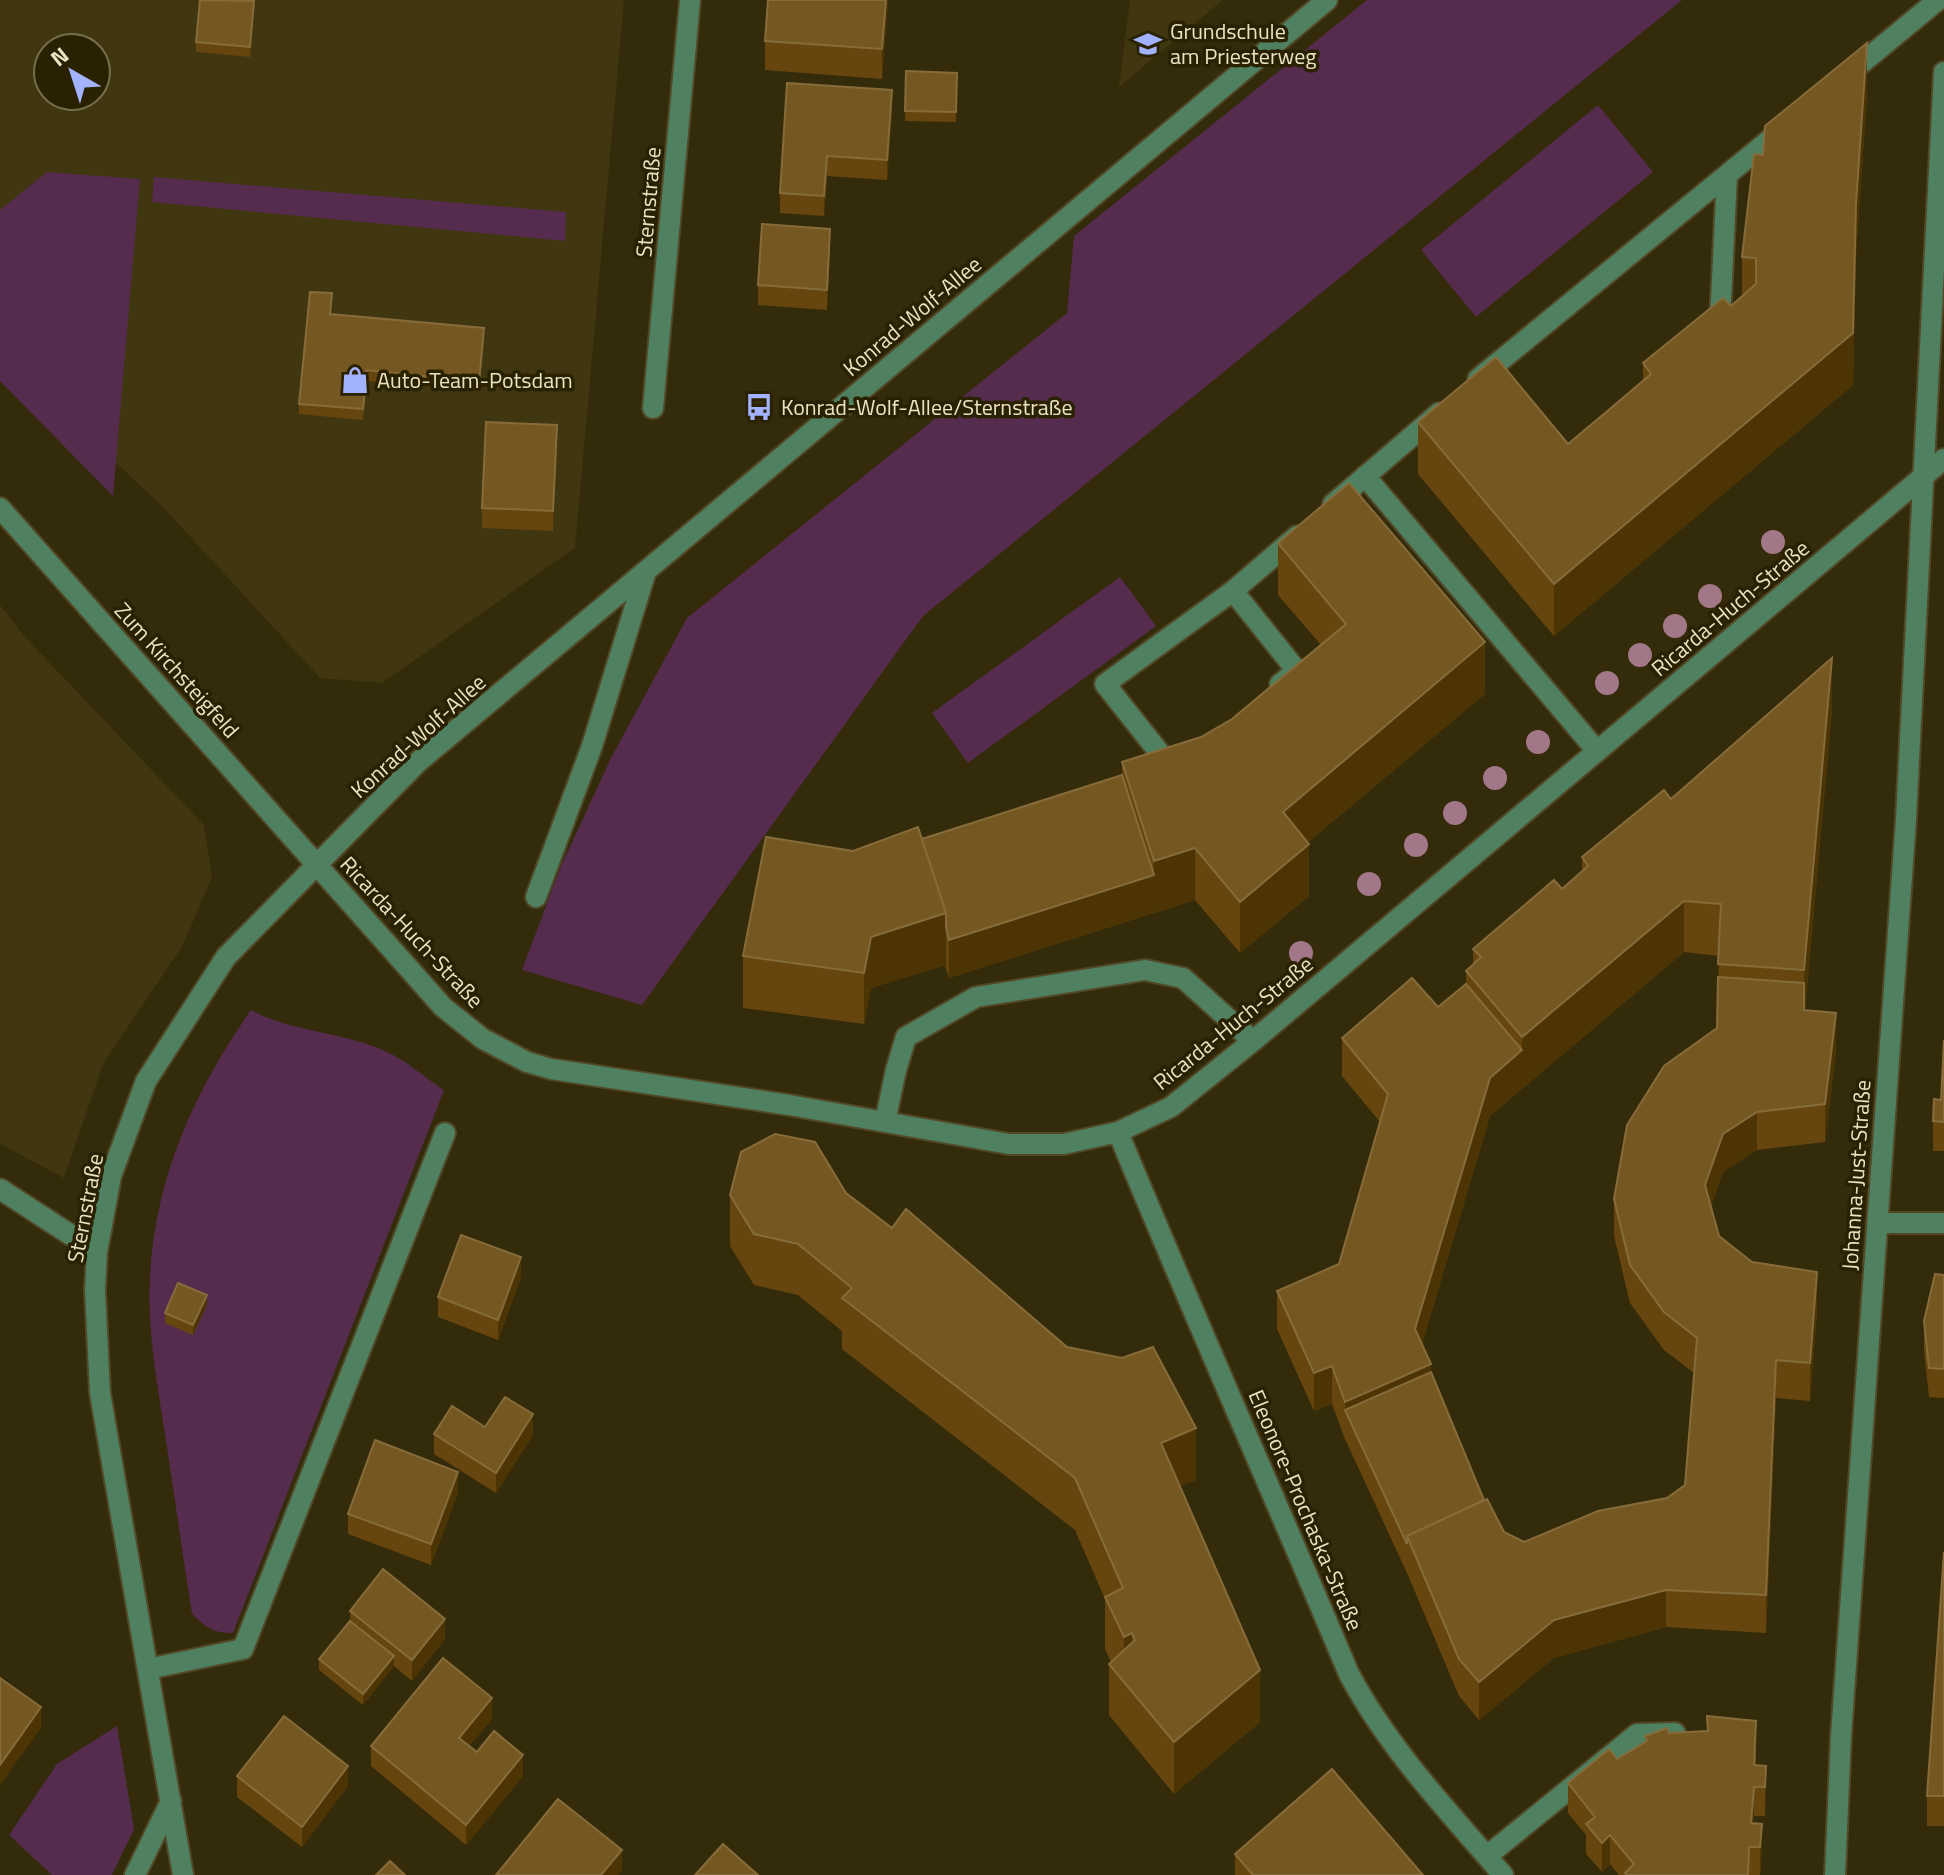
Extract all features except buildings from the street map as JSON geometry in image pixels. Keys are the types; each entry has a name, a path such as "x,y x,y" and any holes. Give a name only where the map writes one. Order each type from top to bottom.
{"street":[{"name":"Sternstraße","path":"653,408 690,0"},
{"name":"Konrad-Wolf-Allee","path":"317,864 418,762 1327,0"},
{"path":"1833,87 1938,0"},
{"name":"Johanna-Just-Straße","path":"1835,1875 1841,1736 1906,819 1944,72"},
{"path":"1170,765 1105,684 1233,591 1365,476 1499,371 1797,117"},
{"path":"1696,341 1720,321 1727,175"},
{"name":"Ricarda-Huch-Straße","path":"317,864 443,1007 483,1039 515,1056 551,1069 1009,1144 1064,1144 1118,1132 1171,1107 1253,1041 1944,459"},
{"path":"1365,476 1597,751"},
{"name":"Zum Kirchsteigfeld","path":"0,508 317,864"},
{"path":"536,897 592,746 646,571"},
{"path":"1233,591 1297,671 1259,700"},
{"name":"Sternstraße","path":"183,1875 100,1393 95,1290 97,1252 111,1176 146,1081 226,957 317,864"},
{"path":"885,1122 906,1037 976,997 1145,970 1183,978 1253,1041"},
{"name":"Eleonore-Prochaska-Straße","path":"1118,1132 1349,1674 1369,1712 1415,1772 1503,1875"},
{"path":"148,1669 243,1649 445,1133"},
{"path":"0,1189 97,1252"},
{"path":"1877,1223 1944,1223"},
{"path":"1487,1856 1637,1734 1699,1733"},
{"path":"135,1875 171,1801"}],"shaded area":[{"path":"0,0 624,0 575,548 382,683 320,678 162,506 0,354"},
{"name":"Grundschule am Priesterweg","path":"1130,0 1223,0 1119,87"},
{"path":"1367,0 1682,0 923,616 642,1005 522,970 561,866 611,758 687,618 1067,313 1074,236"},
{"path":"1598,105 1653,172 1476,317 1421,250"},
{"path":"47,172 140,179 113,496 0,381 0,210"},
{"path":"154,177 566,212 565,241 152,202"},
{"path":"1120,577 1156,626 968,763 932,713"},
{"path":"0,605 25,637 204,825 212,877 183,945 103,1064 64,1178 0,1144"},
{"path":"251,1010 267,1018 387,1052 444,1090 233,1633 226,1633 211,1629 192,1614 154,1360 150,1278 160,1205 181,1137 212,1072"},
{"path":"117,1726 134,1829 112,1875 52,1875 9,1835 57,1764"}],"place":[{"name":"Grundschule am Priesterweg","path":"1148,44"},
{"name":"Auto-Team-Potsdam","path":"355,380"},
{"name":"Konrad-Wolf-Allee/Sternstraße","path":"759,407"}]}
